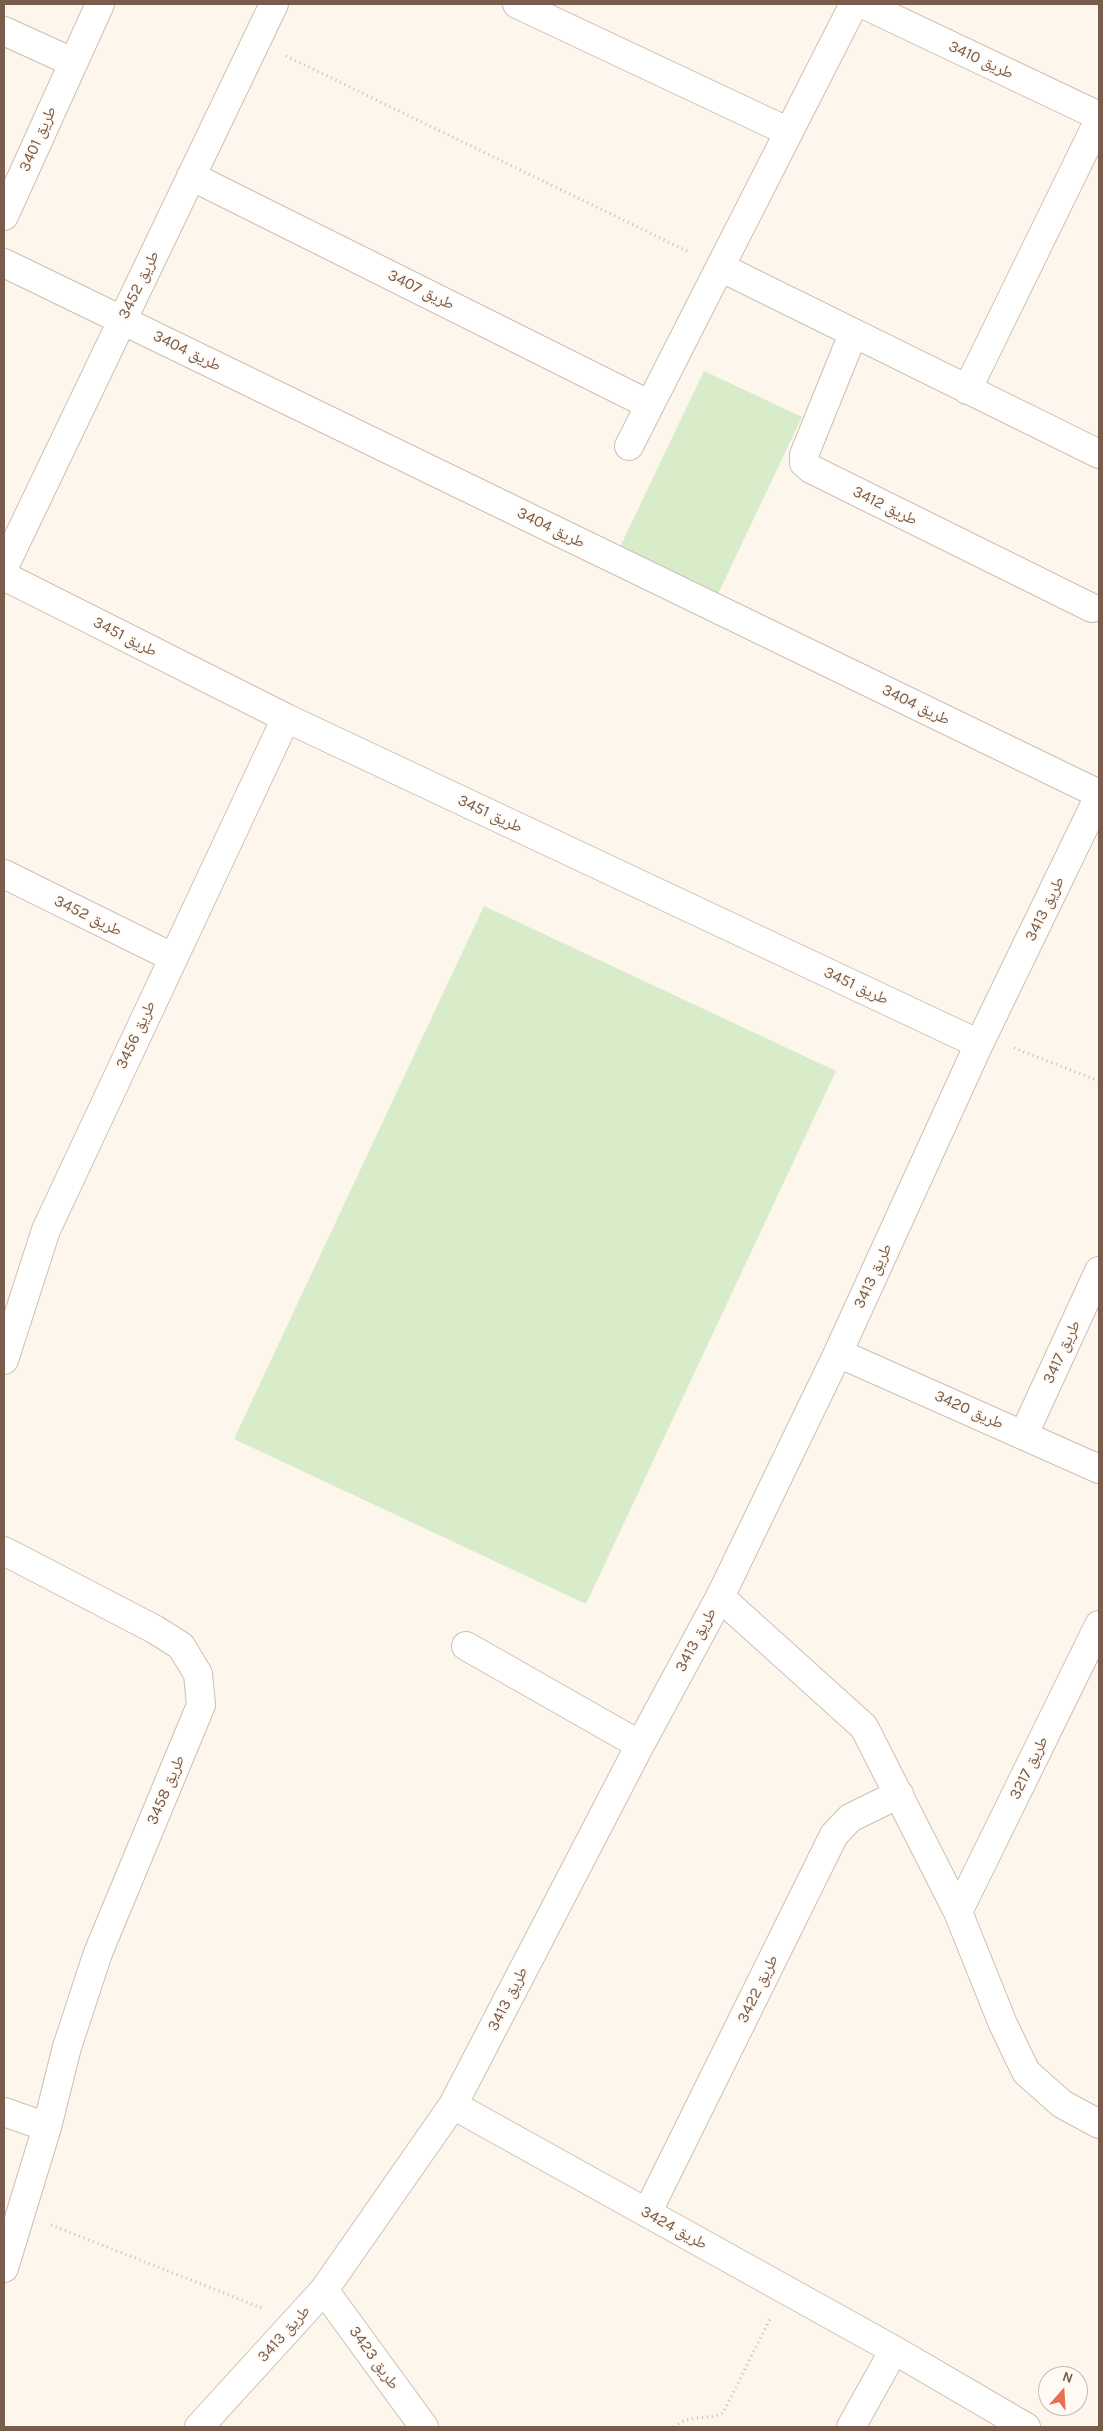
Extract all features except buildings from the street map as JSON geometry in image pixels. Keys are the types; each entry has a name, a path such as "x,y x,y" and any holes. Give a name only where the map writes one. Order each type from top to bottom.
{"street":[{"name":"طريق 3401","path":"4,216 72,62 100,4"},
{"name":"طريق 3452","path":"4,567 274,4"},
{"path":"516,4 789,132"},
{"path":"630,446 854,4"},
{"name":"طريق 3410","path":"863,4 1099,116"},
{"path":"4,30 72,62"},
{"path":"966,390 1099,120"},
{"name":"طريق 3407","path":"192,176 650,405"},
{"name":"طريق 3404","path":"4,262 1099,795"},
{"path":"720,267 1099,454"},
{"name":"طريق 3412","path":"853,334 804,455 804,463 811,469 1092,608"},
{"name":"طريق 3451","path":"4,576 286,718 981,1040"},
{"name":"طريق 3456","path":"4,1360 46,1230 172,957 286,718"},
{"name":"طريق 3413","path":"199,2427 324,2290 453,2105 640,1745 720,1597 838,1353 981,1040 1099,795"},
{"name":"طريق 3452","path":"4,874 172,957"},
{"name":"طريق 3417","path":"1024,1434 1099,1271"},
{"name":"طريق 3420","path":"838,1353 1024,1434 1099,1469"},
{"name":"طريق 3458","path":"4,1551 154,1629 181,1646 198,1674 201,1705 98,1954 67,2047 47,2127 4,2268"},
{"path":"720,1597 864,1727 958,1912 1003,2024 1026,2072 1062,2104 1099,2124"},
{"name":"طريق 3217","path":"958,1912 1099,1624"},
{"path":"466,1646 640,1745"},
{"name":"طريق 3422","path":"647,2213 834,1835 850,1818 899,1794"},
{"name":"طريق 3424","path":"453,2105 894,2350 1026,2427"},
{"path":"4,2112 47,2127"},
{"name":"طريق 3423","path":"324,2290 424,2427"},
{"path":"851,2427 894,2350"}],"path":[{"path":"256,42 720,267"},
{"path":"981,1040 1099,1081"},
{"path":"21,2212 296,2321"},
{"path":"674,2427 693,2417 715,2416 723,2413 785,2289"}],"green space":[{"path":"704,371 802,417 717,596 619,549"},
{"path":"484,906 836,1071 586,1604 234,1439"}]}
